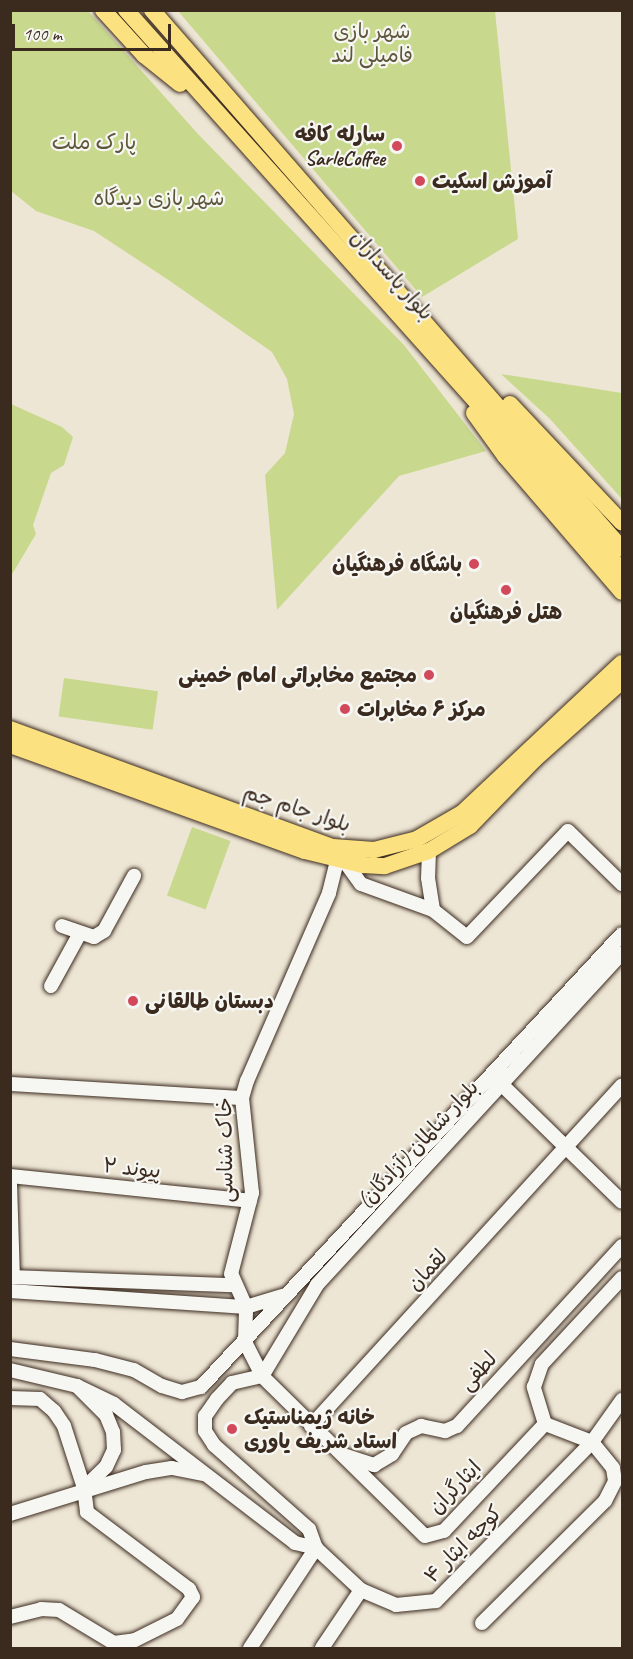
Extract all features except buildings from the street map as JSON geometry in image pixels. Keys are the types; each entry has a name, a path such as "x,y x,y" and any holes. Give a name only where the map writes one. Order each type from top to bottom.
{"main road":[{"path":"103,10 144,55 214,111"},
{"name":"بلوار پاسداران","path":"126,10 214,111 434,343 622,549"},
{"name":"بلوار پاسداران","path":"152,10 434,343"},
{"path":"434,343 535,428 622,523"},
{"path":"434,343 505,456 621,589"},
{"path":"604,679 622,653"},
{"name":"بلوار جام جم","path":"10,745 246,832 341,861 385,866 429,851 470,826 487,800 622,663"},
{"name":"بلوار جام جم","path":"10,729 333,847 374,850 417,840 487,800 622,681"}],"street":[{"path":"341,861 361,884 417,907 433,910 467,937 568,831 622,884"},
{"path":"429,851 428,878 433,910"},
{"name":"خاک شناسی","path":"233,1284 231,1274 250,1202 242,1098 341,861"},
{"path":"62,926 94,937 104,931 134,876"},
{"path":"51,986 81,933"},
{"name":"بلوار شالمان (آزادگان)","path":"499,1077 622,934"},
{"name":"بلوار شالمان (آزادگان)","path":"10,1349 115,1365 182,1392 201,1387 291,1290 403,1180 499,1077 622,953"},
{"path":"499,1077 571,1145 622,1189"},
{"path":"10,1084 242,1098"},
{"name":"لقمان","path":"311,1426 571,1145 622,1086"},
{"path":"571,1145 622,1202"},
{"name":"پیوند ۲","path":"10,1176 250,1202"},
{"name":"بلوار شالمان (آزادگان)","path":"262,1376 317,1285 403,1180"},
{"path":"10,1184 12,1277 233,1284 246,1307 249,1323 245,1342"},
{"name":"لطفی","path":"341,1454 374,1465 392,1454 406,1433 422,1426 446,1431 457,1426 622,1246"},
{"path":"482,1623 605,1501 615,1481 614,1468 592,1442 545,1424 534,1386 543,1364 622,1278"},
{"path":"10,1291 246,1307 273,1301 291,1290"},
{"name":"ایثارگران","path":"245,1342 262,1376 425,1536 444,1531 545,1424"},
{"path":"10,1370 77,1386 114,1404 295,1544 316,1548"},
{"path":"262,1376 232,1383 205,1416 205,1431 214,1445 309,1529 316,1548"},
{"path":"77,1386 106,1414 113,1432 114,1450 105,1467 84,1488"},
{"path":"10,1398 40,1400 54,1411 64,1426 84,1488 84,1505 102,1526 189,1589 192,1601 177,1619 135,1640 114,1643 59,1610 40,1609 10,1617"},
{"name":"کوچه ایثار ۴","path":"316,1548 361,1590 396,1605 436,1601 592,1442 622,1400"},
{"path":"10,1514 50,1503 84,1488 172,1468 207,1476"},
{"path":"250,1648 316,1548"},
{"path":"322,1648 361,1590"}],"green space":[{"name":"پارک ملت","path":"10,11 88,11 198,134 404,345 486,451 399,476 277,610 265,475 285,453 294,414 287,379 272,352 167,279 94,231 36,211 11,191"},
{"name":"شهر بازی فامیلی لند","path":"178,11 495,11 518,239 422,297"},
{"path":"501,374 622,393 622,499 550,419"},
{"path":"11,404 62,427 73,437 64,465 51,473 33,525 36,534 11,576"},
{"path":"64,678 158,691 153,730 59,717"},
{"path":"192,827 231,841 206,910 167,896"}],"place":[{"name":"سارله کافه SarleCoffee","path":"397,146"},
{"name":"آموزش اسکیت","path":"420,181"},
{"name":"باشگاه فرهنگیان","path":"474,564"},
{"name":"هتل فرهنگیان","path":"506,590"},
{"name":"مجتمع مخابراتی امام خمینی","path":"429,675"},
{"name":"مرکز ۶ مخابرات","path":"345,709"},
{"name":"دبستان طالقانی","path":"133,1001"},
{"name":"خانه ژیمناستیک استاد شریف یاوری","path":"232,1429"}],"park label":[{"name":"شهر بازی دیدگاه","path":"159,198"}]}
